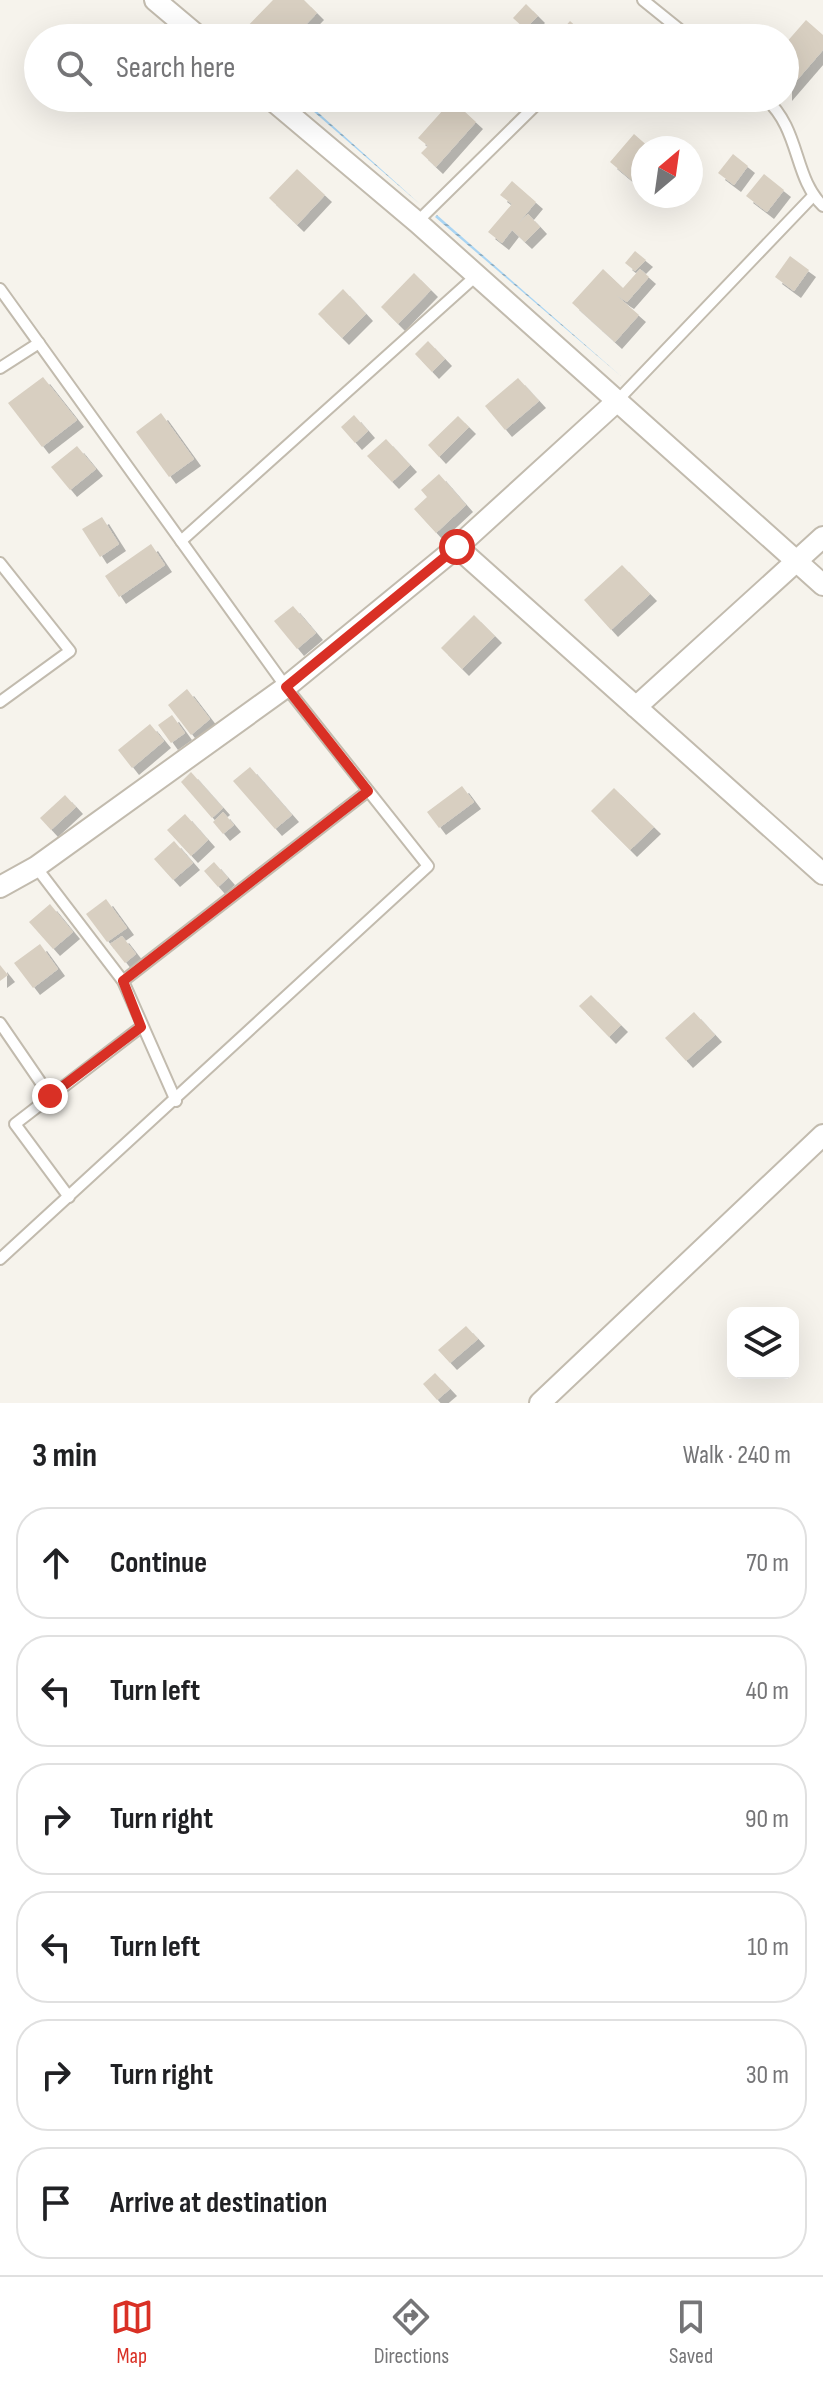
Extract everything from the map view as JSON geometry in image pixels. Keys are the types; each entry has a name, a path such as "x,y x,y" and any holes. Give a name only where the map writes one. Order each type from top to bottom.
{"street":[{"path":"155,0 183,24"},
{"path":"287,112 417,222 823,585"},
{"path":"0,887 36,867 286,687 457,547 616,402"},
{"path":"636,707 823,537"},
{"path":"457,547 823,874"},
{"path":"540,1403 823,1135"}],"lane":[{"path":"643,0 673,24"},
{"path":"417,222 529,112"},
{"path":"778,112 786,121 813,196 823,206"},
{"path":"616,402 813,196"},
{"path":"181,541 477,275"},
{"path":"0,289 286,687 428,866 176,1101 0,1259"},
{"path":"0,368 39,343"},
{"path":"0,563 70,651 0,702"},
{"path":"123,981 368,791"},
{"path":"36,867 123,981 176,1101"},
{"path":"0,1023 50,1096"},
{"path":"69,1197 15,1124 141,1027"}],"water":[{"path":"314,112 318,112 421,205"},
{"path":"437,215 622,377 435,217"}],"building":[{"path":"273,0 304,0 317,13 306,24 250,24"},
{"path":"526,4 538,16 530,24 520,24 513,18"},
{"path":"806,20 823,35 823,50 799,78 799,28"},
{"path":"441,112 465,112 476,122 436,167 421,153 428,146 418,138"},
{"path":"631,138 631,180 610,162"},
{"path":"733,154 748,166 734,185 718,173"},
{"path":"297,169 325,195 297,225 269,198"},
{"path":"764,174 784,190 767,212 746,196"},
{"path":"512,181 536,202 517,225 528,214 540,227 525,242 512,230 502,243 488,232 512,204 500,195"},
{"path":"635,251 646,260 635,271 625,263"},
{"path":"790,256 809,270 794,291 775,277"},
{"path":"603,269 623,288 640,269 649,277 627,302 616,295 639,315 615,342 572,303"},
{"path":"414,273 431,290 398,324 381,307"},
{"path":"343,289 366,314 342,338 318,314"},
{"path":"428,341 445,359 432,372 415,354"},
{"path":"43,377 77,420 42,447 8,403"},
{"path":"518,378 539,401 505,430 485,406"},
{"path":"161,413 194,459 169,477 136,432"},
{"path":"354,415 368,431 355,443 341,427"},
{"path":"458,416 469,427 439,457 428,445"},
{"path":"386,439 410,465 392,482 367,456"},
{"path":"77,446 96,469 70,490 51,467"},
{"path":"439,474 466,505 436,533 414,509 427,497 421,490"},
{"path":"102,517 119,544 100,557 82,529"},
{"path":"151,544 165,565 119,597 105,576"},
{"path":"622,565 650,594 611,630 584,600"},
{"path":"293,606 316,633 297,649 274,621"},
{"path":"474,615 495,636 462,669 441,648"},
{"path":"187,689 210,719 191,735 168,705"},
{"path":"172,715 185,733 171,743 158,725"},
{"path":"150,724 164,741 132,768 118,750"},
{"path":"250,767 292,815 275,829 233,781"},
{"path":"191,772 223,808 212,818 181,782"},
{"path":"462,786 474,802 439,828 427,812"},
{"path":"614,788 654,827 630,850 591,811"},
{"path":"65,795 76,807 51,830 40,818"},
{"path":"223,812 234,825 223,834 213,822"},
{"path":"185,814 208,840 191,856 167,830"},
{"path":"174,841 193,863 173,880 154,859"},
{"path":"214,862 228,878 218,887 204,871"},
{"path":"106,899 127,928 107,942 86,914"},
{"path":"50,904 73,932 53,949 29,922"},
{"path":"122,936 136,954 125,963 110,944"},
{"path":"40,944 58,969 33,988 14,963"},
{"path":"0,965 8,975 0,981"},
{"path":"591,995 621,1025 609,1037 579,1006"},
{"path":"694,1012 715,1035 686,1061 665,1038"},
{"path":"466,1326 478,1339 450,1363 438,1350"},
{"path":"435,1373 450,1389 437,1400 423,1384"}],"route":[{"path":"50,1096 141,1027 123,981 368,791 286,687 457,547"}]}
